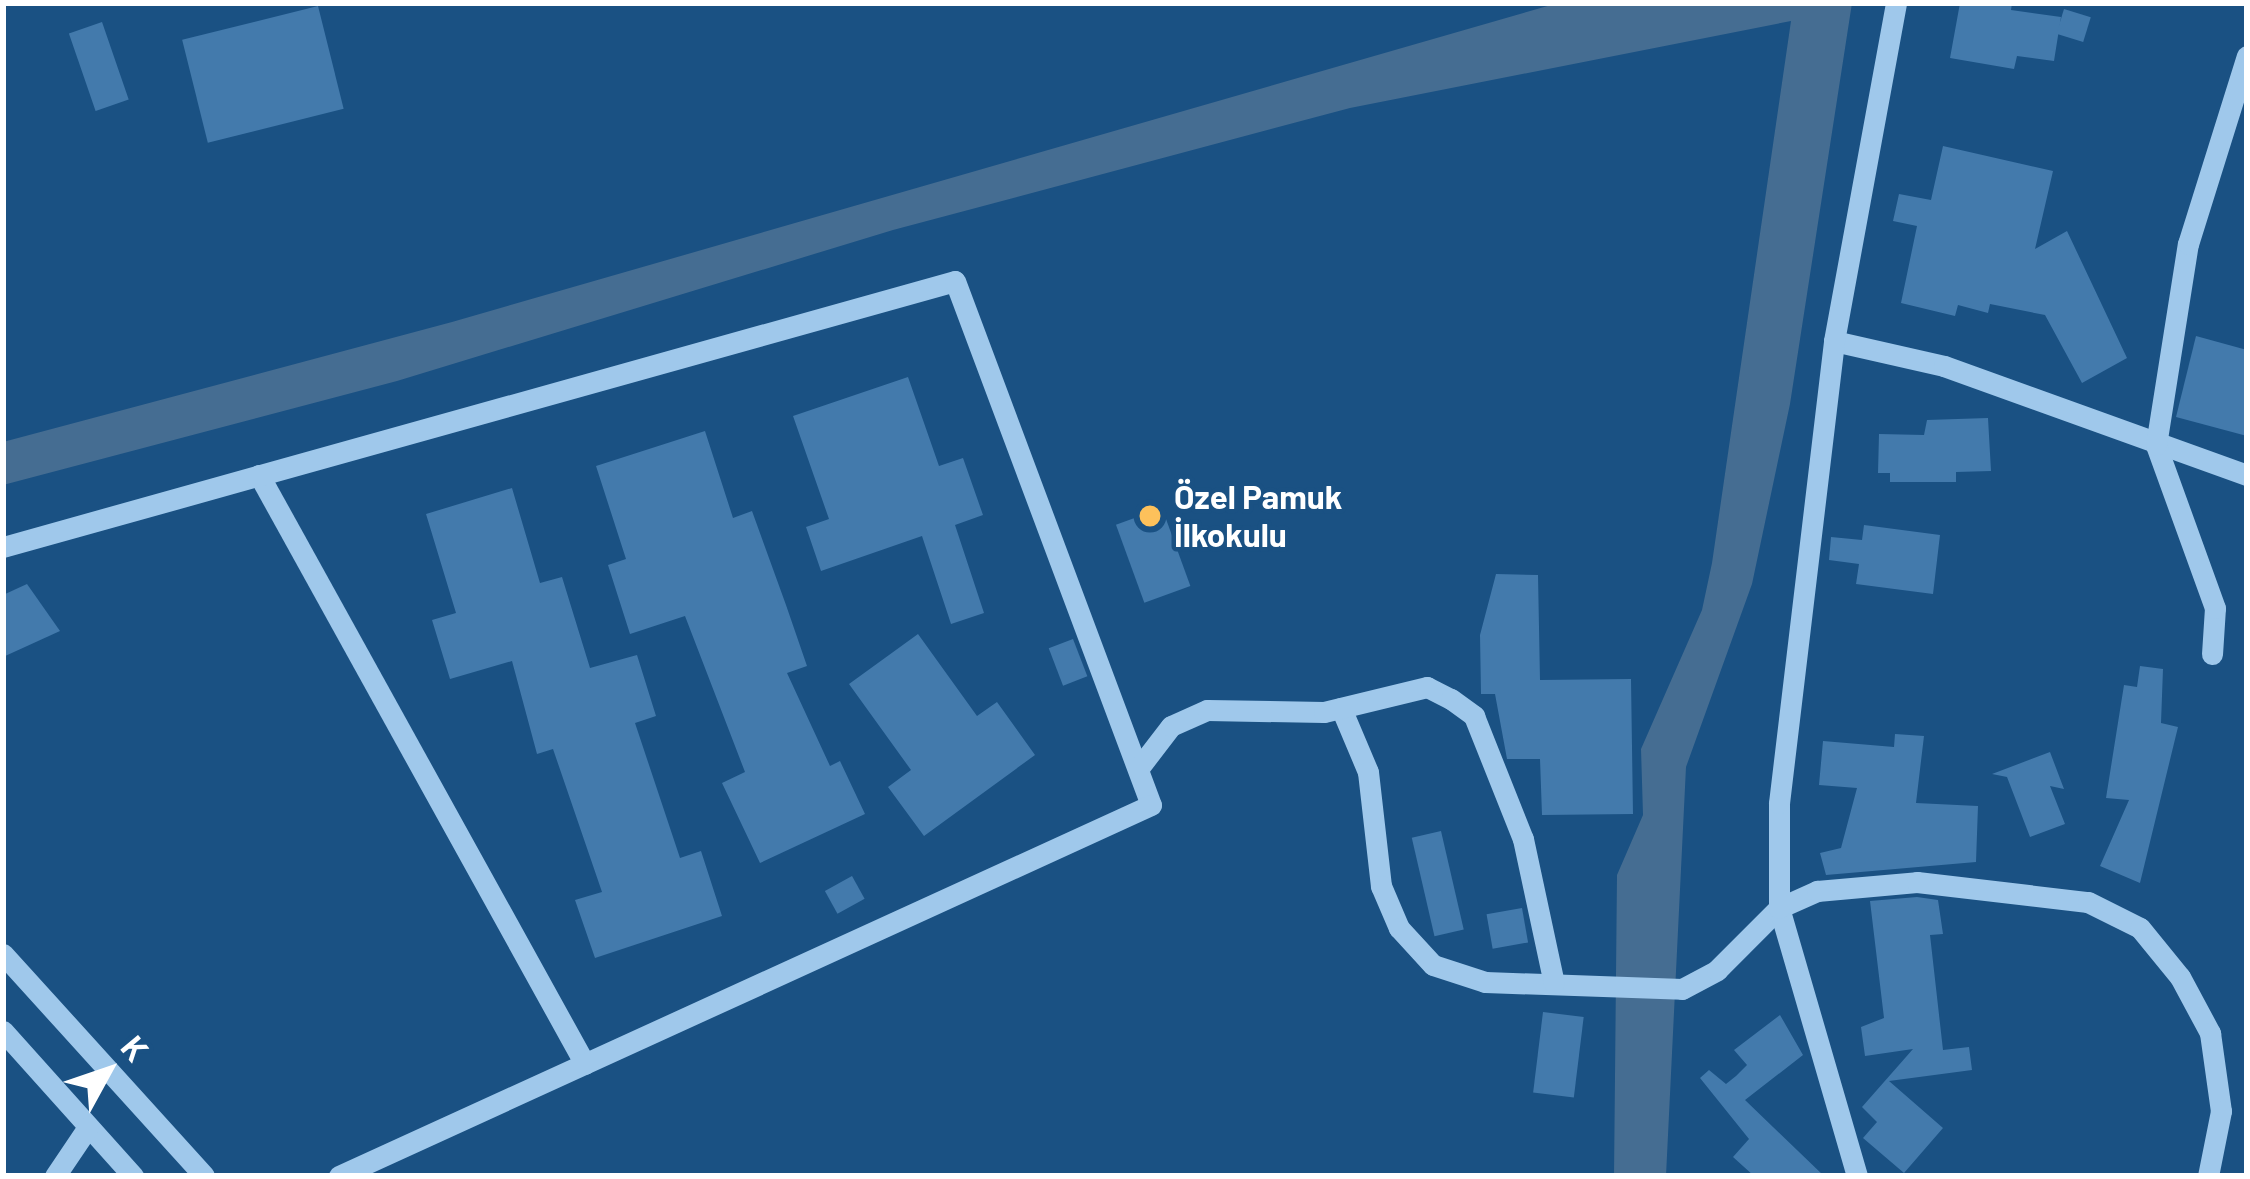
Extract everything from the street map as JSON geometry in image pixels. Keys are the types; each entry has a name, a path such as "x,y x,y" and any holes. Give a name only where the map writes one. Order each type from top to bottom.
{"street":[{"path":"1857,1176 1779,908 1779,802 1834,341 1896,3"},
{"path":"2212,654 2215,608 2156,445 2188,244 2247,56"},
{"path":"3,547 955,281 1151,805 339,1176"},
{"path":"1834,341 1944,366 2247,475"},
{"path":"259,475 584,1064"},
{"path":"1138,769 1171,726 1207,710 1274,715 1341,708 1427,687 1474,716 1523,839 1554,983"},
{"path":"1341,708 1368,772 1381,886 1399,928 1433,964 1485,982 1682,989 1717,970 1779,908 1817,891 1917,882 2088,902 2140,928 2180,977 2210,1033 2221,1111 2208,1176"},
{"path":"3,954 204,1176"},
{"path":"3,1031 133,1176"},
{"path":"55,1176 88,1127"}],"water":[{"path":"1558,3 1852,3 1790,404 1752,584 1686,767 1666,1176 1614,1176 1617,875 1643,815 1641,749 1702,610 1712,563 1791,21 1350,108 893,230 397,381 3,485 3,442 452,322"}],"building":[{"path":"1960,3 2012,3 2011,10 2061,17 2054,61 2017,56 2014,69 1950,58"},
{"path":"318,6 344,109 208,143 182,40"},
{"path":"2064,9 2091,17 2083,42 2056,34"},
{"path":"102,22 129,100 96,111 69,33"},
{"path":"1943,146 2053,171 2035,249 2067,231 2127,358 2082,383 2045,315 1990,304 1988,313 1958,305 1955,316 1901,303 1917,226 1893,221 1899,194 1931,200"},
{"path":"2196,336 2247,350 2247,436 2176,417"},
{"path":"908,377 939,466 963,458 983,515 955,525 984,613 951,624 922,536 821,571 806,527 829,519 793,416"},
{"path":"1988,418 1991,471 1956,472 1956,482 1890,482 1890,473 1878,473 1879,434 1924,435 1927,420"},
{"path":"705,431 733,518 752,511 807,666 787,673 830,766 840,761 865,814 760,863 722,783 745,772 685,616 630,634 608,565 626,559 596,466"},
{"path":"512,488 540,583 562,577 590,668 637,655 656,716 635,723 680,858 701,851 722,916 595,958 575,900 602,892 553,749 537,754 512,661 450,679 432,620 456,613 426,514"},
{"path":"1162,508 1190,586 1144,603 1116,525"},
{"path":"1864,525 1940,535 1933,594 1856,584 1859,564 1829,560 1831,537 1862,540"},
{"path":"1496,574 1538,575 1540,680 1631,679 1633,814 1542,815 1540,759 1507,759 1495,694 1481,694 1480,635"},
{"path":"27,584 60,631 3,657 3,595"},
{"path":"918,634 977,716 997,702 1035,755 924,836 888,787 911,770 849,684"},
{"path":"1073,639 1087,676 1063,686 1049,648"},
{"path":"2140,666 2163,669 2161,723 2178,727 2140,883 2100,866 2129,800 2106,798 2124,685 2137,687"},
{"path":"1895,734 1924,736 1916,803 1978,806 1976,862 1826,875 1820,853 1841,848 1857,788 1819,785 1823,741 1894,747"},
{"path":"2050,752 2064,789 2050,786 2065,824 2030,837 2007,777 1992,774"},
{"path":"1441,831 1464,929 1434,936 1412,838"},
{"path":"852,876 865,899 837,914 825,891"},
{"path":"1938,900 1943,934 1930,935 1943,1050 1969,1047 1972,1070 1889,1081 1943,1128 1904,1173 1863,1138 1877,1122 1862,1107 1913,1049 1865,1056 1861,1027 1884,1018 1870,901"},
{"path":"1522,908 1528,942 1493,949 1487,914"},
{"path":"1543,1012 1584,1017 1574,1097 1533,1092"},
{"path":"1780,1015 1803,1055 1745,1100 1824,1176 1754,1176 1733,1157 1749,1139 1700,1078 1709,1070 1726,1084 1747,1065 1734,1050"}],"place":[{"name":"Özel Pamuk İlkokulu","path":"1150,516"}]}
